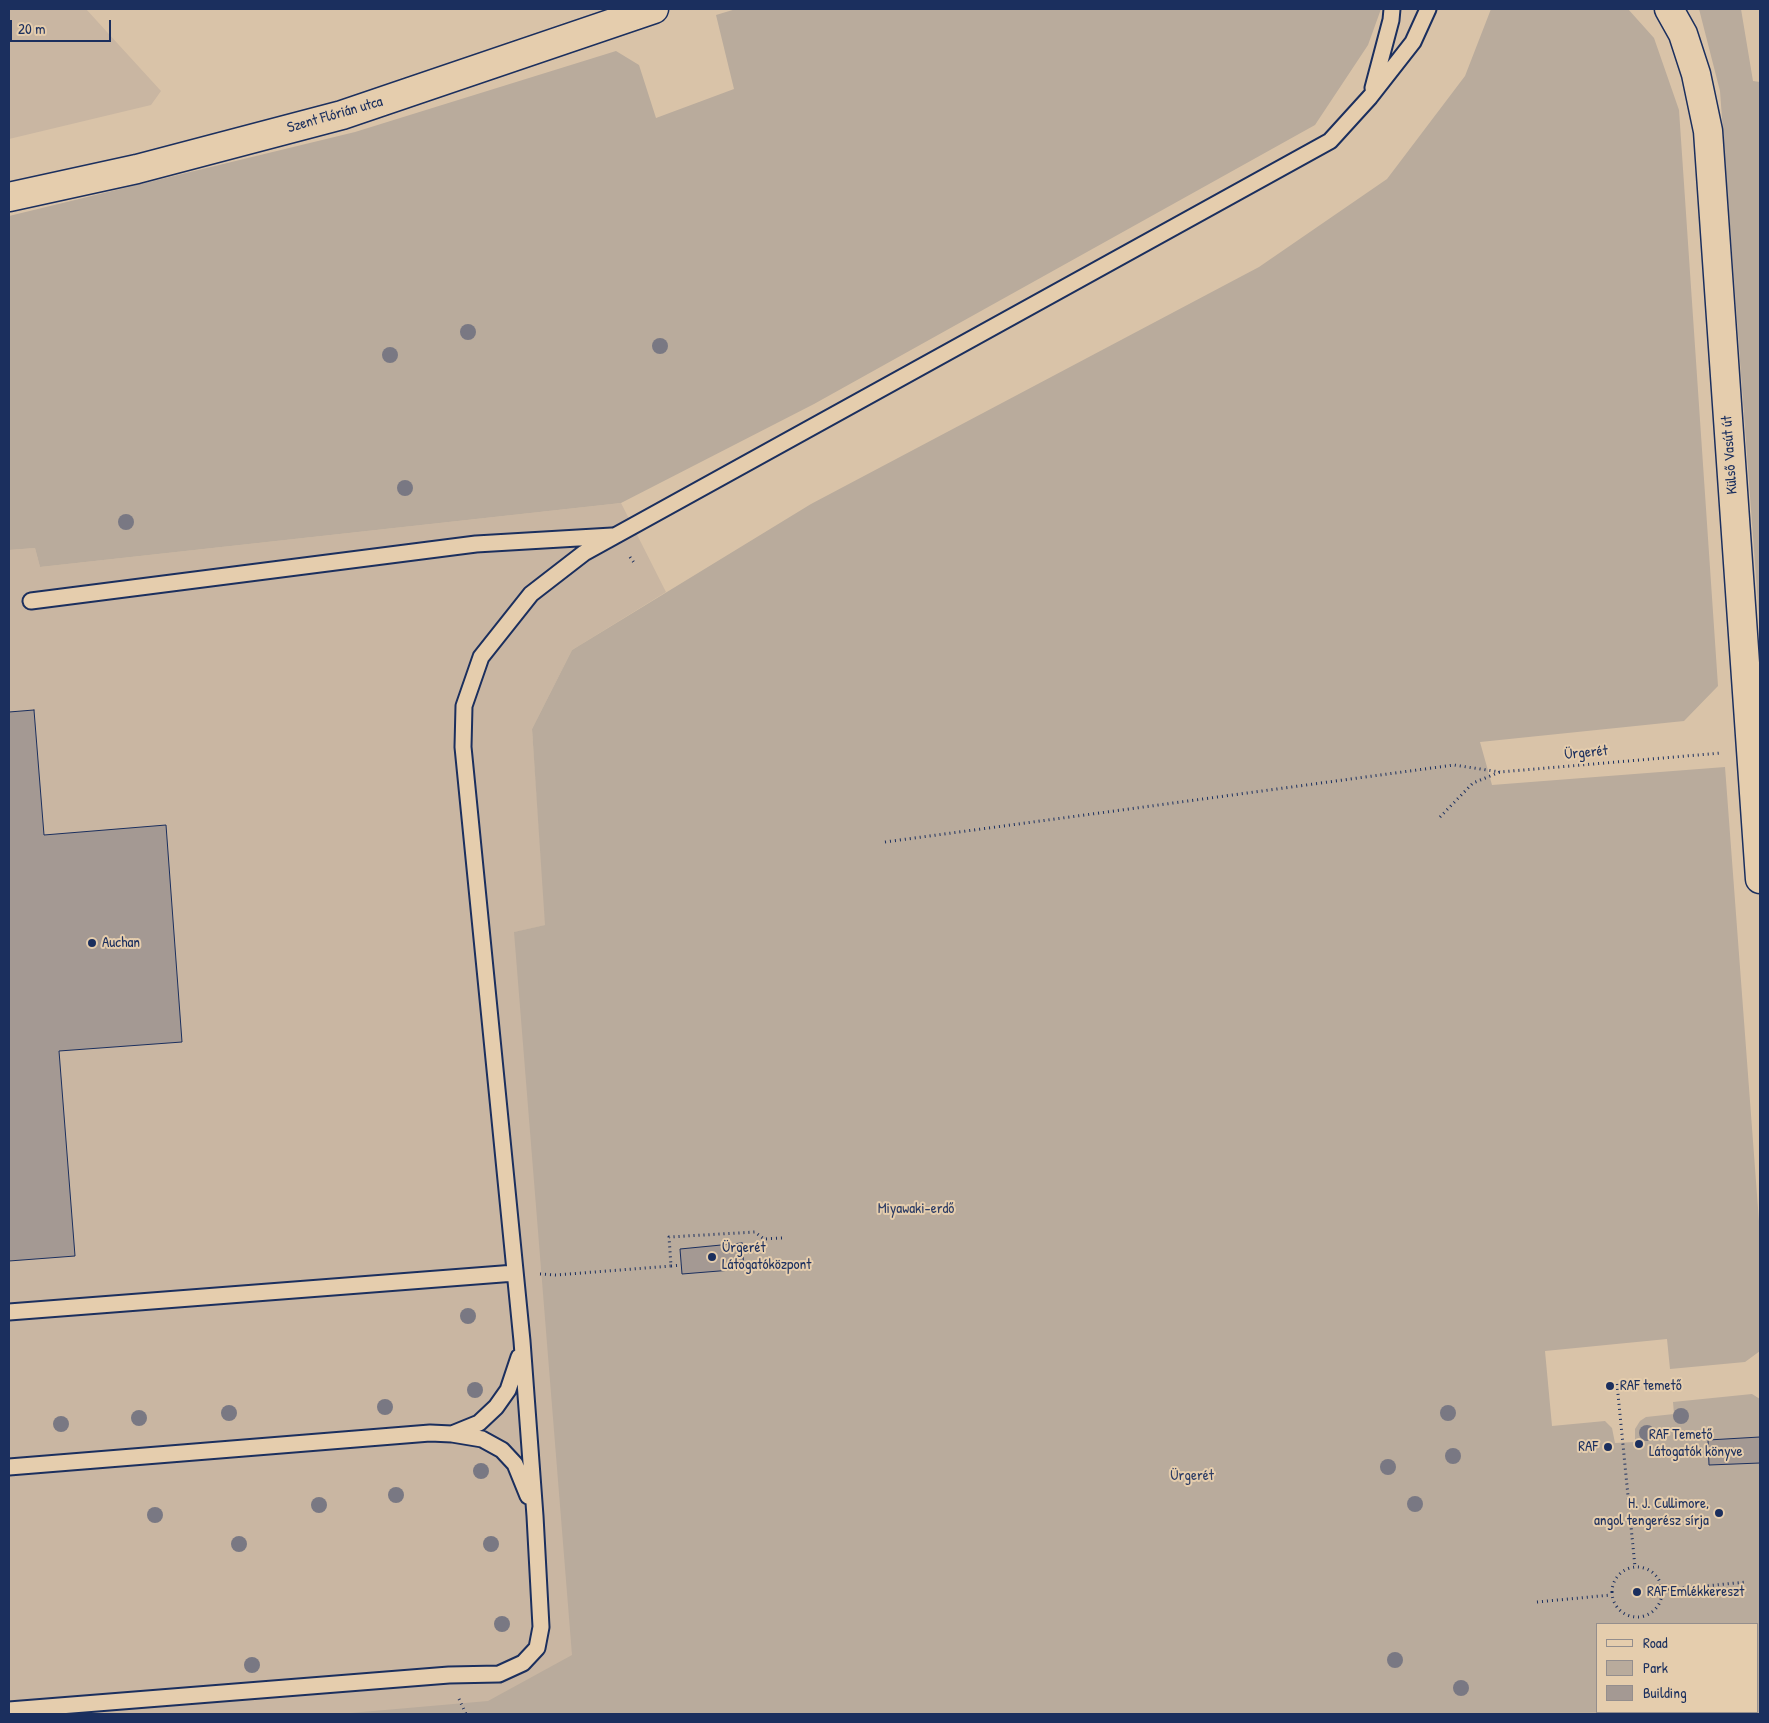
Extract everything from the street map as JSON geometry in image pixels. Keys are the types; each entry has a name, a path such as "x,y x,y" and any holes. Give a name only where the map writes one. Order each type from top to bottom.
{"street":[{"name":"Szent Flórián utca","path":"9,197 137,168 342,115 654,9"},
{"name":"Külső Vasút út","path":"1657,9 1683,34"},
{"name":"Külső Vasút út","path":"1669,9 1683,34 1696,74 1708,131 1760,879"}],"lane":[{"path":"1370,97 1391,20 1392,9"},
{"path":"9,1710 449,1675 500,1674 523,1663 537,1648 540,1627 535,1516 522,1341 464,747 464,706 481,657 531,594 584,553 1330,141 1370,97 1413,42 1428,9"},
{"path":"31,601 476,544 616,536"},
{"path":"9,1312 515,1273"},
{"path":"452,1434 479,1423 496,1407 508,1390 516,1371 522,1341"},
{"path":"9,1467 430,1433 452,1434 482,1439 502,1450 515,1464 524,1481 535,1516"}],"path":[{"name":"Ürgerét","path":"1440,817 1472,783 1500,772 1751,750"},
{"path":"885,842 1454,765 1500,772"},
{"path":"671,1266 669,1238 754,1232 764,1239 782,1238"},
{"path":"515,1273 556,1275 681,1265"},
{"path":"1617,1384 1635,1567"},
{"path":"1635,1567 1642,1567 1654,1572 1663,1590 1657,1608 1640,1618 1621,1612 1612,1595 1617,1576 1635,1567"},
{"path":"1663,1590 1747,1582"},
{"path":"1537,1602 1612,1595"},
{"path":"1640,1618 1640,1623"}],"shaded area":[{"path":"9,9 86,9 161,91 151,105 9,139"},
{"path":"621,503 666,592 572,650 532,729 546,925 515,932 589,1652 495,1707 400,1714 9,1714 9,550 35,548 40,567"}],"green space":[{"path":"736,9 1381,9 1368,45 1315,125 814,404 621,503 40,567 35,548 9,550 9,216 355,132 616,51 639,65 656,118 734,89 716,15"},
{"name":"Miyawaki-erdő","path":"1491,9 1628,9 1654,38 1679,110 1718,686 1684,721 1480,742 1492,785 1725,767 1760,1235 1760,1351 1745,1362 1670,1369 1667,1339 1545,1351 1552,1426 1605,1421 1612,1428 1615,1443 1635,1442 1635,1429 1640,1421 1646,1417 1674,1414 1673,1402 1752,1394 1760,1399 1760,1714 339,1714 488,1701 572,1655 514,932 545,925 532,729 572,650 811,504 1259,267 1387,179 1465,76"},
{"path":"1699,9 1741,9 1753,81 1760,82 1760,631 1720,91"}],"building":[{"name":"Auchan","path":"34,710 44,835 166,825 182,1042 59,1051 75,1256 9,1261 9,712"},
{"name":"Ürgerét Látogatóközpont","path":"742,1243 744,1269 682,1274 680,1249"},
{"path":"1760,1437 1760,1463 1709,1465 1708,1440"}],"place":[{"name":"Auchan","path":"92,943"},
{"name":"Ürgerét Látogatóközpont","path":"712,1257"},
{"name":"RAF temető","path":"1610,1386"},
{"name":"RAF Temető Látogatók könyve","path":"1639,1444"},
{"name":"RAF","path":"1608,1447"},
{"name":"H. J. Cullimore, angol tengerész sírja","path":"1719,1513"},
{"name":"RAF Emlékkereszt","path":"1637,1592"}]}
